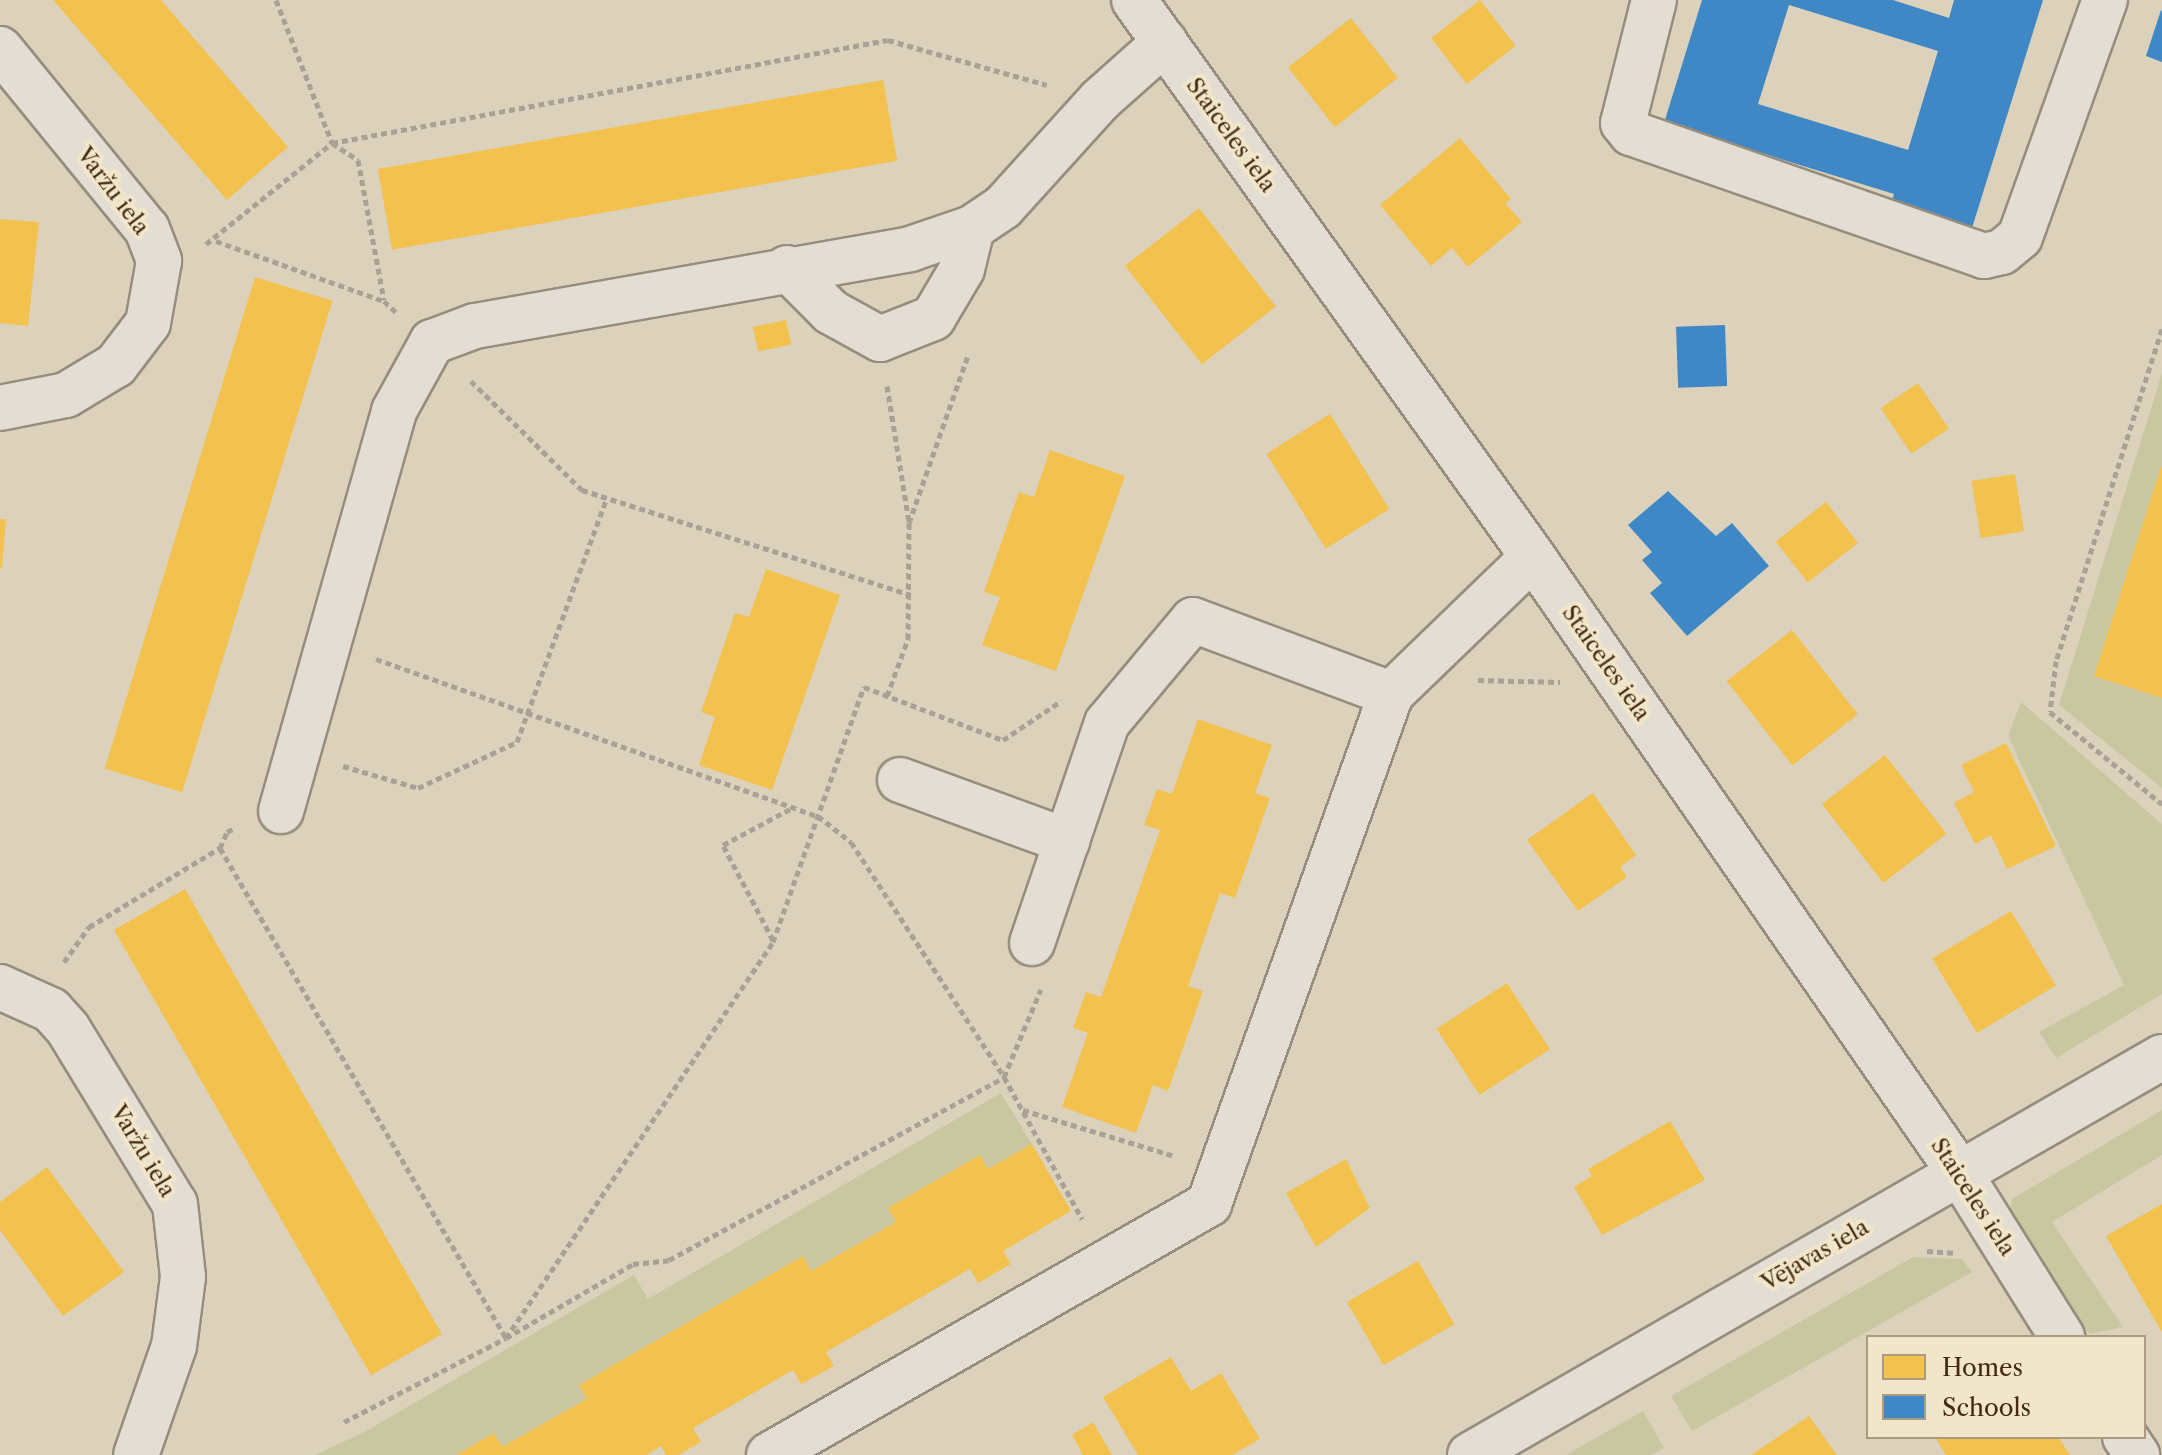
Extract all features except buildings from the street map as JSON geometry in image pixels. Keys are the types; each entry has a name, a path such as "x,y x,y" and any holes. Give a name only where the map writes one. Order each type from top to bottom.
{"street":[{"name":"Staiceles iela","path":"1134,0 1533,557 1959,1172 2061,1335"},
{"path":"1654,0 1623,123 1631,133 1984,256 2002,252 2020,237 2105,0"},
{"path":"281,811 394,411 432,342 475,326 787,268 910,249 972,228 1003,207 1100,100 1165,42"},
{"name":"Varžu iela","path":"0,49 147,229 159,261 148,323 116,365 66,395 0,408"},
{"path":"787,268 831,312 880,339 933,318 962,269 972,228"},
{"path":"769,1455 1209,1204 1391,694 1533,557"},
{"path":"1032,943 1107,723 1193,620 1391,694"},
{"path":"900,780 1067,841"},
{"name":"Varžu iela","path":"19,995 68,1029 175,1204 183,1277 174,1346 136,1455"},
{"name":"Vējavas iela","path":"1470,1455 2162,1057"}],"path":[{"path":"276,0 332,143 358,160 384,301"},
{"path":"159,261 216,241 332,143 888,40 1054,87"},
{"path":"216,241 384,301 432,342 582,490 911,595"},
{"path":"2162,329 2056,661 2050,712 2162,804"},
{"path":"880,339 909,523 911,595 908,639 887,696"},
{"path":"909,523 970,348"},
{"path":"298,752 418,788 517,742 607,498"},
{"path":"330,641 526,715 818,816 851,842 1004,1077 1105,1262"},
{"path":"506,1338 773,942 864,687 1003,740 1069,696"},
{"path":"773,942 723,845 793,807"},
{"path":"19,995 89,927 220,848 227,832 281,811"},
{"path":"220,848 506,1338"},
{"path":"344,1422 506,1338 633,1264 669,1260 1004,1077 1047,974 1032,943"},
{"path":"1023,1110 1220,1171"}],"shaded area":[{"path":"2162,373 2162,465 2094,676 2162,698 2162,788 2059,705"},
{"path":"2021,702 2162,824 2162,994 2056,1058 2039,1032 2124,985 2008,736"},
{"path":"1001,1093 1032,1144 811,1271 803,1257 579,1385 587,1399 502,1447 494,1433 456,1455 315,1455 366,1431 634,1275 648,1299"},
{"path":"2162,1110 2162,1155 2052,1222 2123,1327 2090,1334 2049,1283 2009,1217 2012,1199"},
{"path":"1913,1257 1962,1259 1972,1272 1692,1431 1671,1396"},
{"path":"1643,1411 1664,1448 1651,1455 1566,1455"}]}
